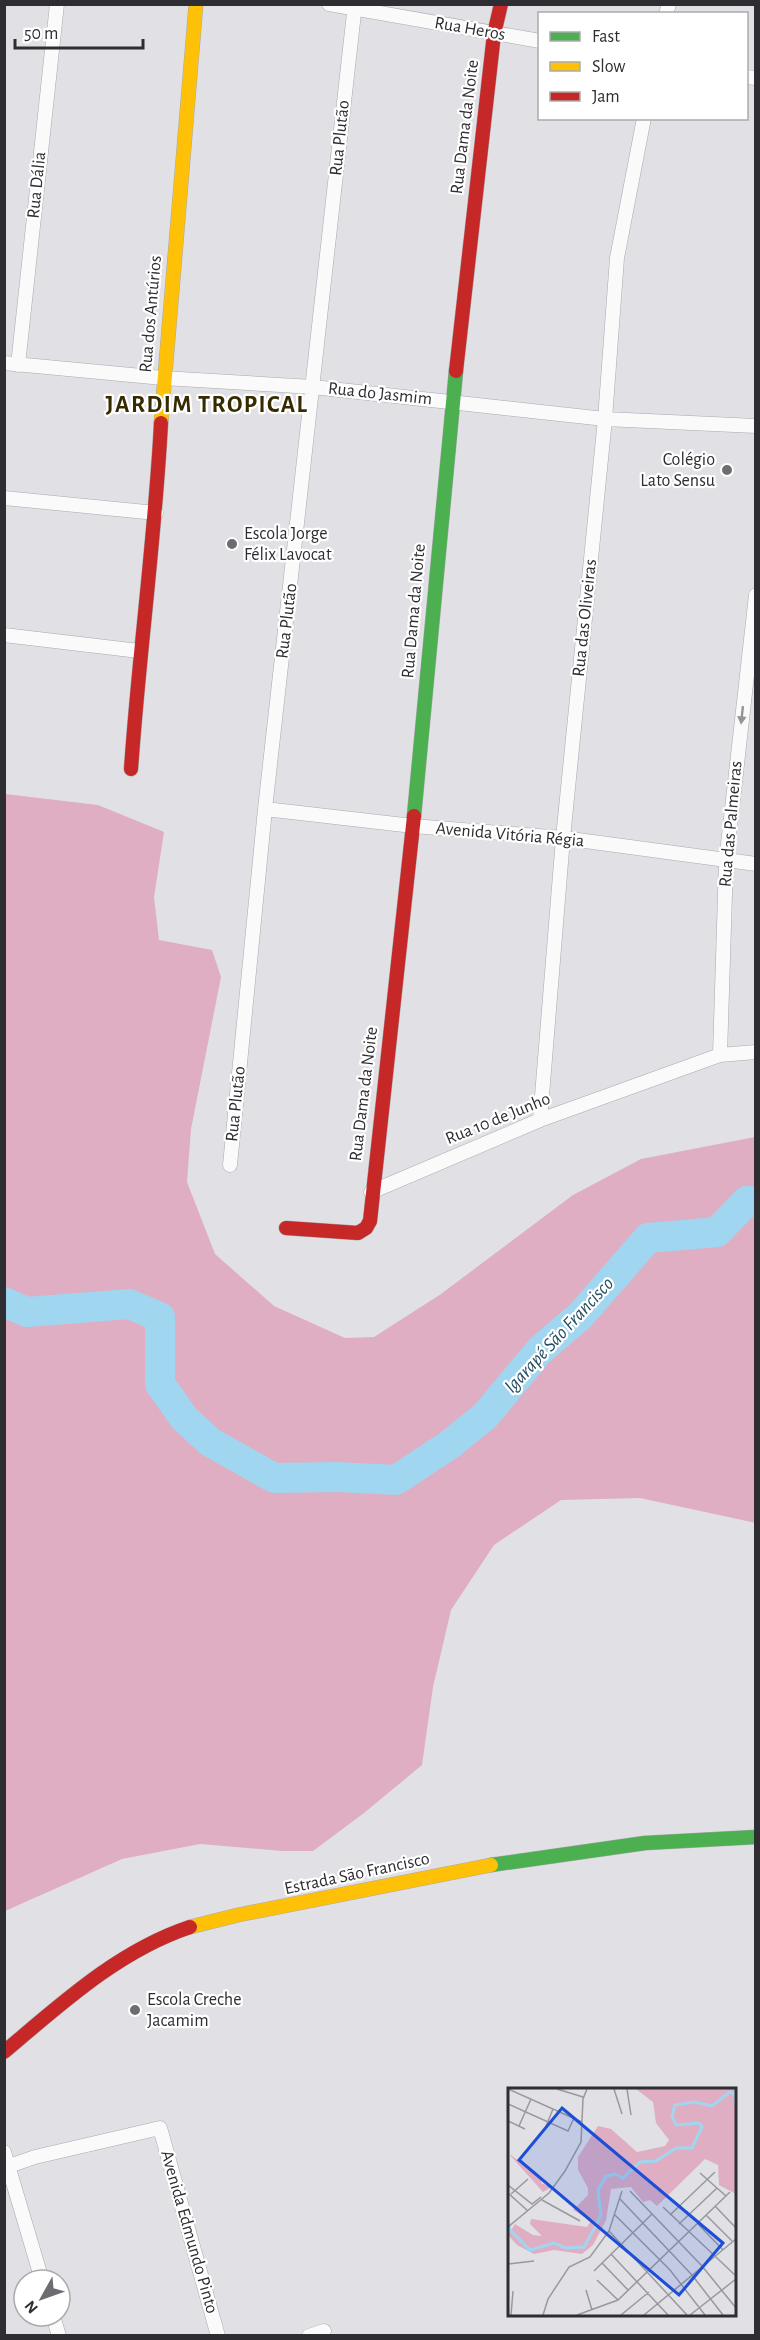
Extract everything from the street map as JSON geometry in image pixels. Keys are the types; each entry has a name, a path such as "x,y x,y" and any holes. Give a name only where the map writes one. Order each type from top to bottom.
{"street":[{"name":"Rua Dália","path":"11,364 57,4"},
{"name":"Rua dos Antúrios","path":"131,769 139,651 156,513 163,378 196,4"},
{"name":"Rua Heros","path":"329,4 538,41"},
{"name":"Rua Dama da Noite","path":"371,1192 413,826 452,402 494,34 501,4"},
{"name":"Rua Plutão","path":"230,1166 265,808 355,7"},
{"name":"Rua das Oliveiras","path":"540,1120 563,838 604,419 616,258 644,120"},
{"name":"Rua do Jasmim","path":"11,364 163,378 313,387 604,419 756,426"},
{"path":"4,498 156,513"},
{"name":"Rua das Palmeiras","path":"720,1055 726,862 756,595"},
{"path":"4,635 139,651"},
{"name":"Avenida Vitória Régia","path":"265,808 413,826 563,838 726,862 756,864"},
{"name":"Rua 10 de Junho","path":"371,1192 540,1120 720,1055 756,1052"},
{"path":"286,1228 358,1233 366,1228 370,1221 371,1192"},
{"name":"Estrada São Francisco","path":"4,2052 105,1971 134,1952 193,1926 519,1861 671,1841 756,1837"},
{"name":"Avenida Edmundo Pinto","path":"9,2166 35,2157 160,2128 218,2336"},
{"path":"4,2152 39,2268"},
{"path":"309,2336 324,2331"}],"shaded area":[{"path":"5,794 98,805 164,832 154,897 159,940 212,950 221,977 191,1129 187,1182 215,1254 274,1306 345,1338 374,1337 441,1294 573,1195 641,1159 755,1137 756,1523 640,1498 561,1500 494,1545 451,1610 433,1687 422,1765 313,1851 282,1851 200,1844 122,1859 5,1911"}],"waterway":[{"name":"Igarapé São Francisco","path":"4,1302 27,1312 129,1304 160,1317 160,1384 184,1418 210,1442 274,1478 338,1477 396,1480 449,1445 485,1416 540,1350 580,1316 648,1238 717,1232 747,1201 756,1202"}],"traffic: fast":[{"path":"414,816 456,371"},
{"path":"491,1865 645,1843 756,1837"}],"traffic: slow":[{"path":"161,423 196,4"},
{"path":"190,1927 238,1915 491,1865"}],"traffic: jam":[{"path":"456,371 494,34 501,4"},
{"path":"131,769 161,423"},
{"path":"286,1228 358,1233 366,1228 370,1221 414,816"},
{"path":"4,2052 91,1980 139,1950 190,1927"}],"place":[{"name":"Colégio Lato Sensu","path":"727,470"},
{"name":"Escola Jorge Félix Lavocat","path":"232,544"},
{"name":"Escola Creche Jacamim","path":"135,2010"}],"district":[{"name":"JARDIM TROPICAL","path":"207,405"}]}
